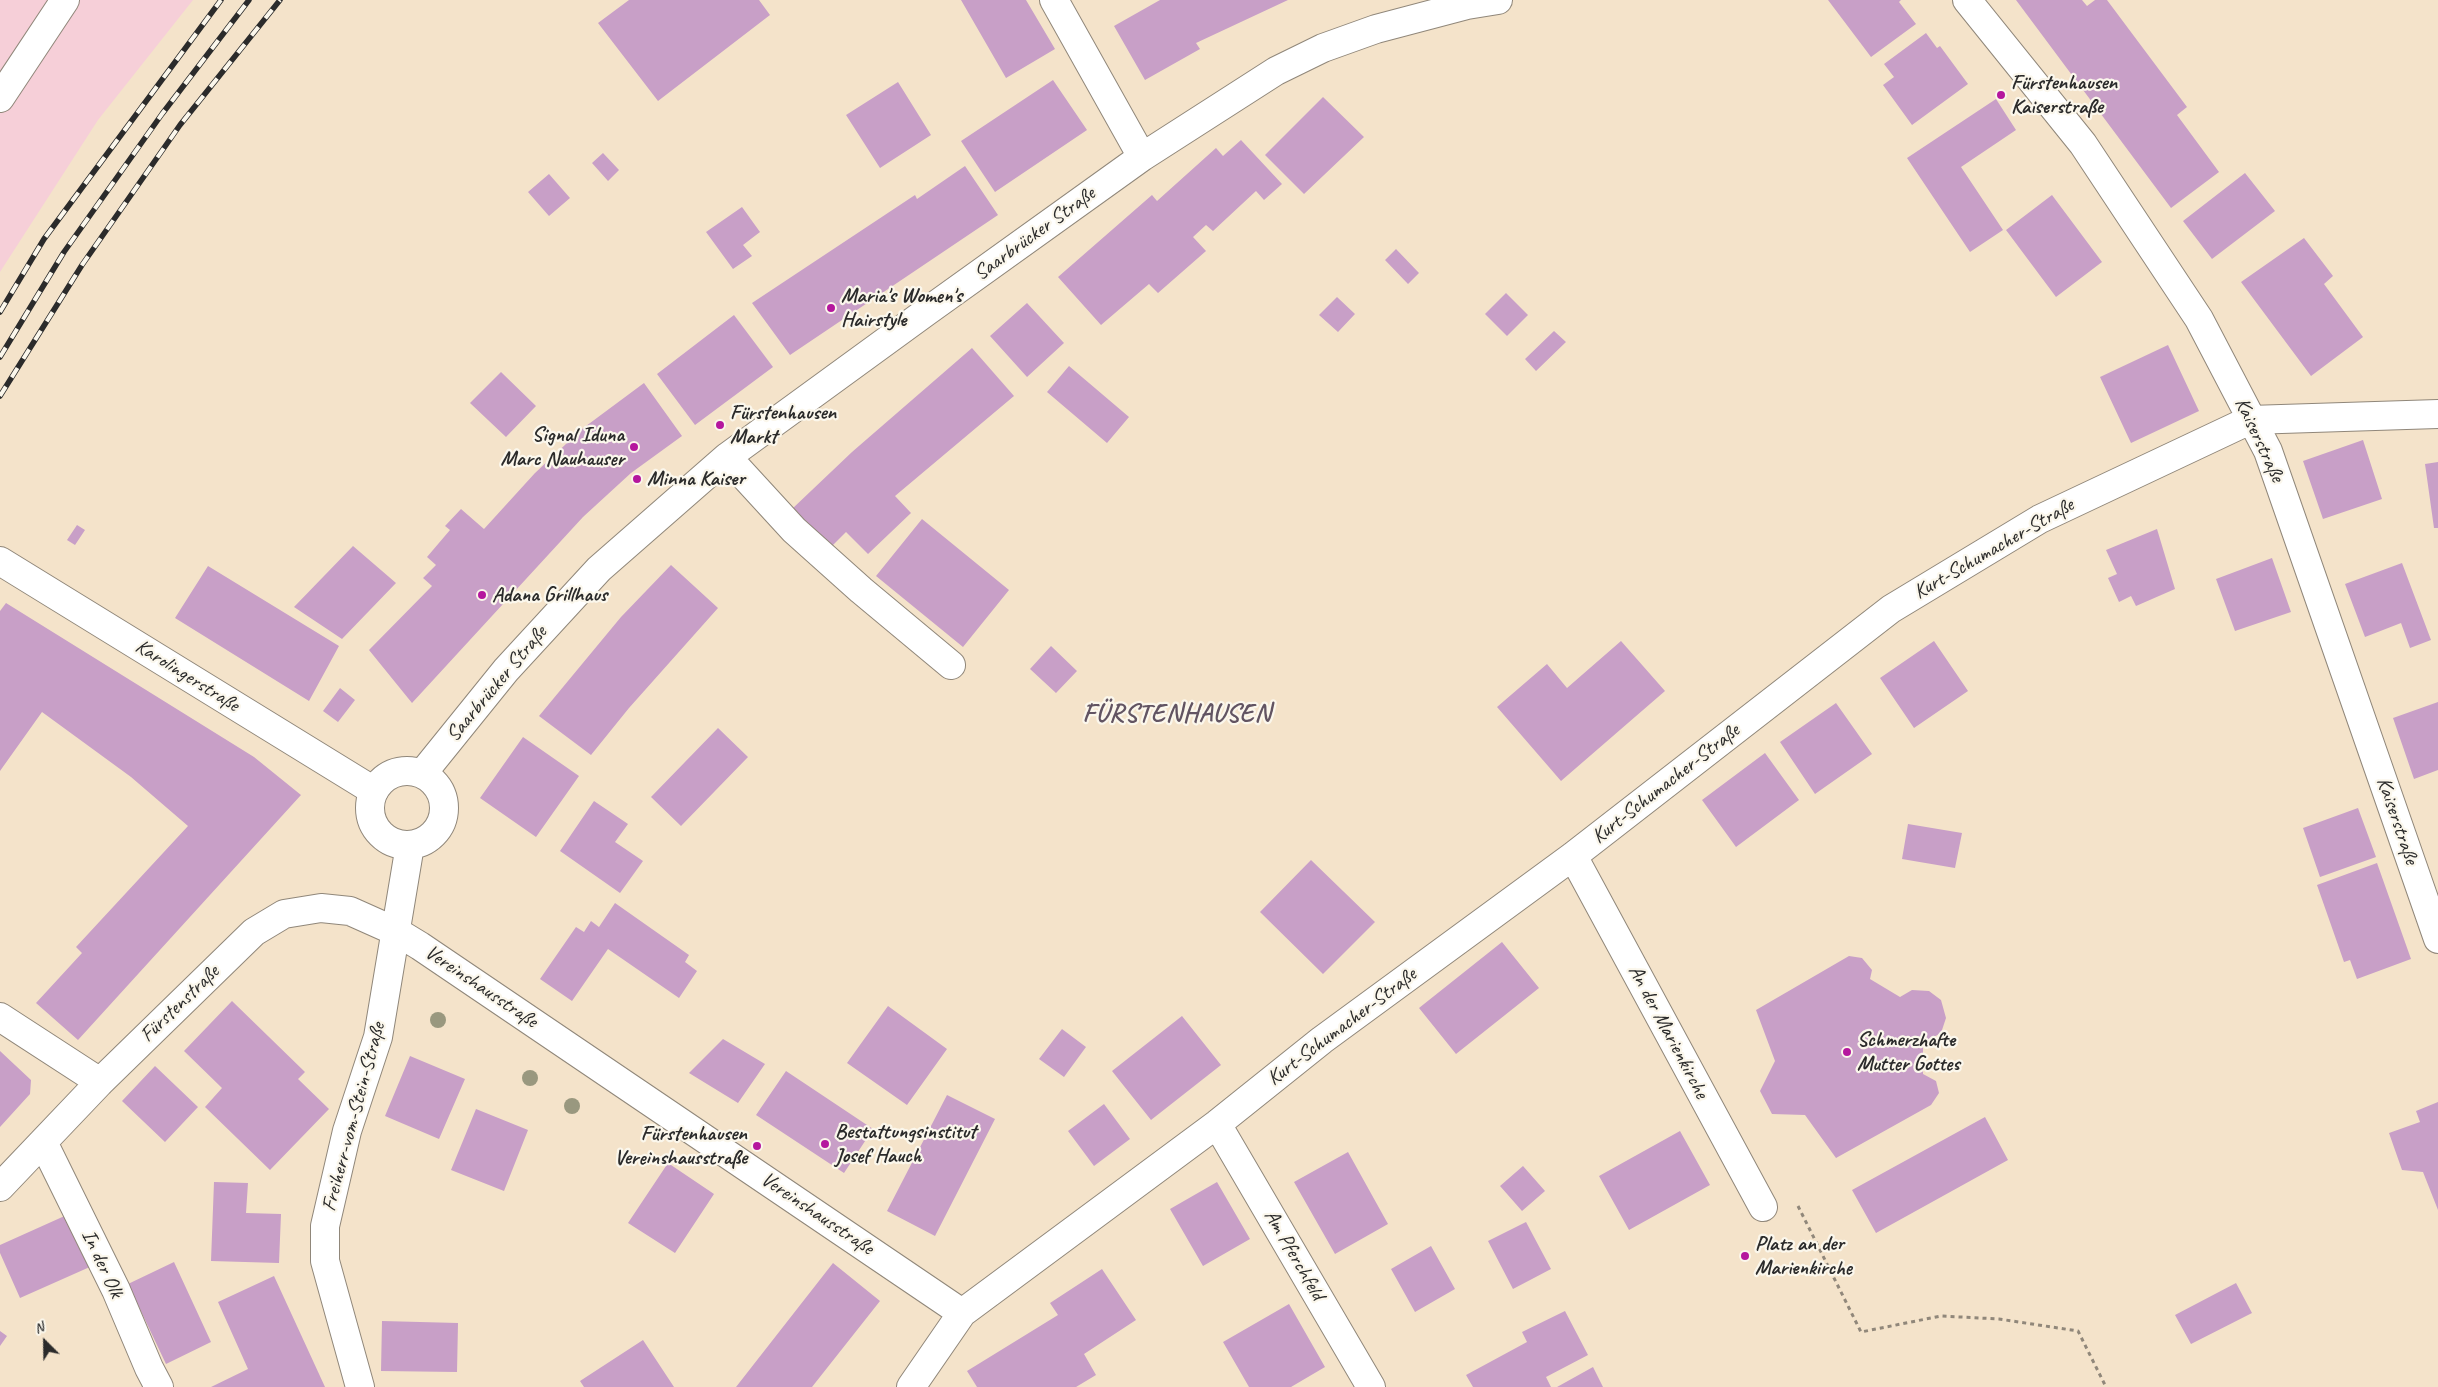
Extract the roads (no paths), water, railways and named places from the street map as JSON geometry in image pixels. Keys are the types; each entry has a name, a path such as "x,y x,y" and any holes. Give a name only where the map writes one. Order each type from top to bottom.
{"street":[{"path":"0,98 65,0"},
{"path":"1054,0 1142,157"},
{"name":"Saarbrücker Straße","path":"422,774 506,670 599,569 727,457 1142,157 1276,71 1323,48 1376,29 1467,5 1498,0"},
{"name":"Kaiserstraße","path":"1967,0 2084,144 2199,319 2250,420 2268,451 2438,939"},
{"name":"Kurt-Schumacher-Straße","path":"962,1313 1217,1124 1322,1040 1574,856 1891,609 2040,519 2250,420 2438,414"},
{"path":"727,457 760,495 801,537 951,665"},
{"name":"Karolingerstraße","path":"2,567 374,791"},
{"path":"411,771 422,774 432,780 440,790 444,802 444,814 440,826 422,842 410,845 388,840 377,828 370,813 374,791 389,775 411,771"},
{"name":"Freiherr-vom-Stein-Straße","path":"360,1387 325,1261 325,1226 347,1131 378,1037 410,845"},
{"name":"An der Marienkirche","path":"1574,856 1763,1207"},
{"name":"Fürstenstraße","path":"0,1187 100,1082 254,932 284,914 321,908 350,911 397,932"},
{"name":"Vereinshausstraße","path":"397,932 962,1313"},
{"path":"0,1017 100,1082"},
{"name":"Am Pferchfeld","path":"1217,1124 1371,1387"},
{"name":"In der Olk","path":"43,1142 116,1290 159,1387"},
{"path":"911,1387 962,1313"}],"railway":[{"path":"0,312 44,239 221,0"},
{"path":"0,357 64,252 162,114 249,0"},
{"path":"0,396 82,265 180,125 280,0"}],"place":[{"name":"Fürstenhausen Kaiserstraße","path":"2001,95"},
{"name":"Maria's Women's Hairstyle","path":"831,308"},
{"name":"Fürstenhausen Markt","path":"720,425"},
{"name":"Signal Iduna Marc Nauhauser","path":"634,447"},
{"name":"Minna Kaiser","path":"637,479"},
{"name":"Adana Grillhaus","path":"482,595"},
{"name":"Schmerzhafte Mutter Gottes","path":"1847,1052"},
{"name":"Bestattungsinstitut Josef Hauch","path":"825,1144"},
{"name":"Fürstenhausen Vereinshausstraße","path":"757,1146"},
{"name":"Platz an der Marienkirche","path":"1745,1256"}],"district":[{"name":"FÜRSTENHAUSEN","path":"1177,714"}]}
